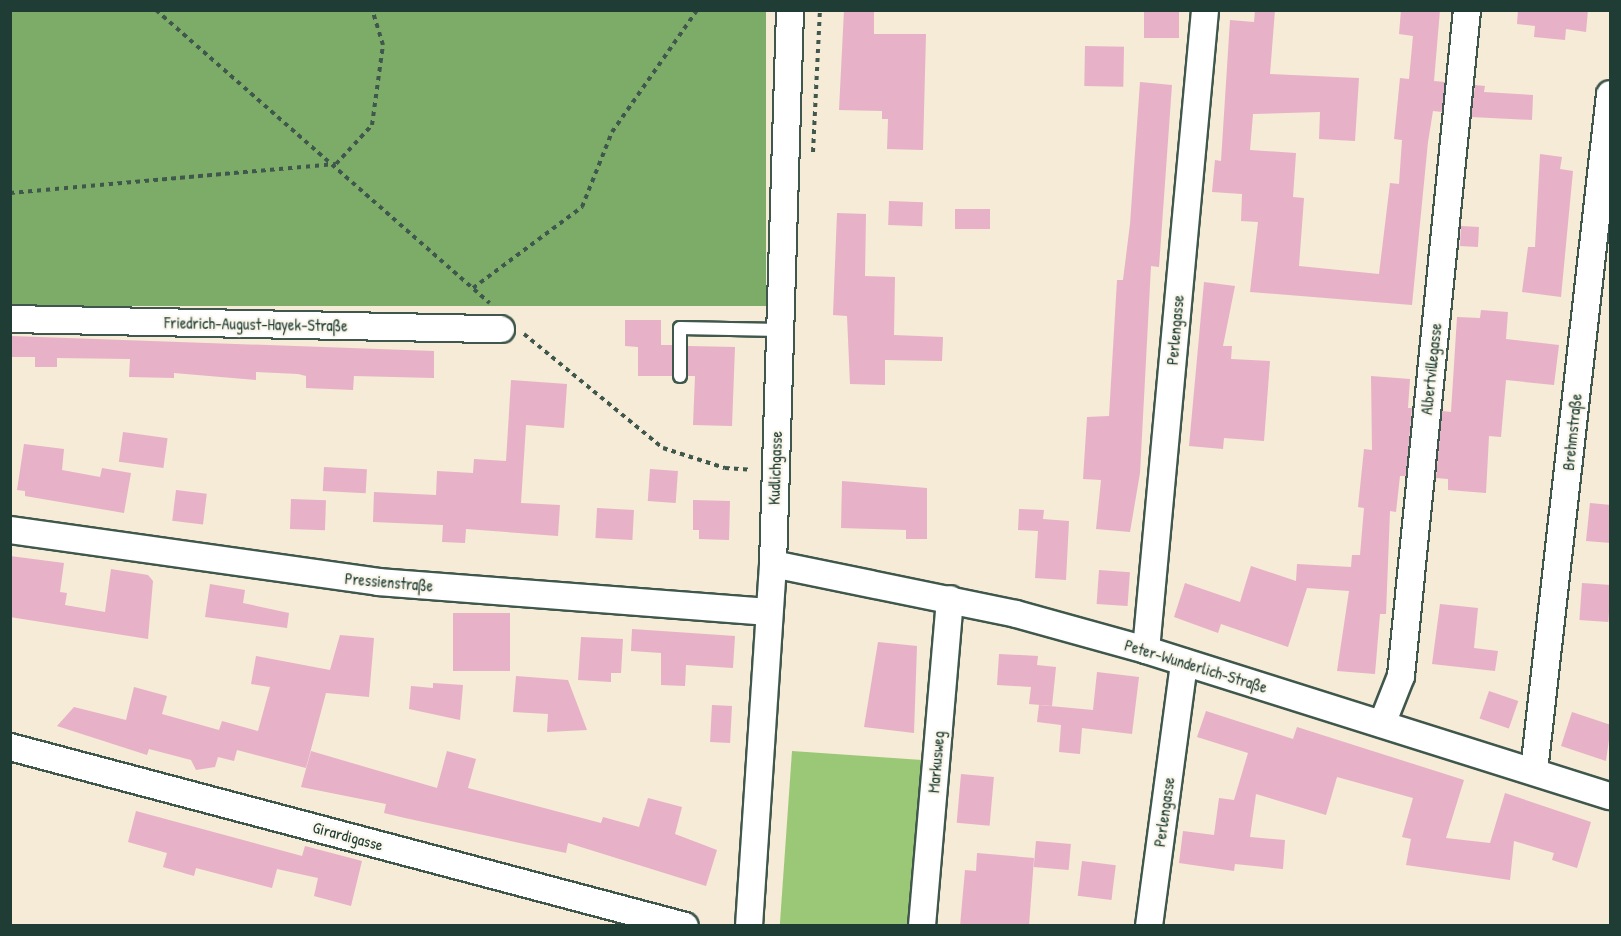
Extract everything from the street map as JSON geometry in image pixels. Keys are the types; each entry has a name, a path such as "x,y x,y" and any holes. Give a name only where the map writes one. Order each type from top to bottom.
{"street":[{"name":"Kudlichgasse","path":"749,926 773,564 790,10"},
{"name":"Perlengasse","path":"1146,650 1205,10"},
{"name":"Albertvillegasse","path":"1382,724 1401,676 1467,10"},
{"name":"Brehmstraße","path":"1534,771 1611,94"},
{"name":"Friedrich-August-Hayek-Straße","path":"10,319 504,321"},
{"name":"Pressienstraße","path":"10,530 367,581 769,612"},
{"name":"Peter-Wunderlich-Straße","path":"773,564 950,599 1146,650 1611,796"},
{"name":"Markusweg","path":"922,926 950,599"},
{"name":"Perlengasse","path":"1149,926 1184,662"},
{"name":"Girardigasse","path":"10,747 685,926"}],"lane":[{"path":"680,376 680,328 780,330"}],"path":[{"path":"156,10 336,164 473,288 504,321 663,448 725,468 761,471"},
{"path":"10,193 336,164 372,125 383,45 372,10"},
{"path":"473,288 582,207 612,132 697,10"}],"green space":[{"path":"11,10 766,10 766,306 11,306"},
{"path":"792,751 926,760 914,926 780,926"}],"building":[{"path":"844,10 874,10 874,34 926,34 923,150 887,149 888,119 882,119 882,111 839,110"},
{"path":"1144,10 1179,10 1179,38 1144,38"},
{"path":"1255,10 1275,10 1270,74 1359,78 1355,141 1319,139 1320,112 1253,114 1250,150 1296,153 1293,197 1304,198 1299,266 1379,274 1390,183 1399,184 1402,140 1394,139 1400,78 1409,79 1413,36 1399,34 1401,10 1440,10 1434,81 1445,82 1442,112 1433,111 1428,142 1412,305 1250,292 1258,222 1241,221 1242,194 1212,192 1215,160 1221,161 1230,20 1254,22"},
{"path":"1518,10 1588,10 1586,32 1566,29 1565,40 1534,37 1535,26 1517,24"},
{"path":"1085,46 1124,47 1123,87 1084,86"},
{"path":"1140,82 1172,85 1159,267 1151,266 1140,473 1130,532 1096,529 1101,480 1083,479 1087,417 1109,416 1117,280 1123,280 1130,224"},
{"path":"1475,85 1485,86 1484,92 1533,95 1532,120 1471,117"},
{"path":"1540,154 1562,157 1560,169 1573,171 1561,297 1522,292 1528,247 1535,247"},
{"path":"889,201 923,202 922,226 888,225"},
{"path":"955,209 990,209 990,229 955,229"},
{"path":"837,213 866,214 865,276 895,277 894,335 943,337 942,361 885,360 885,385 850,384 847,316 833,315"},
{"path":"1461,226 1479,227 1478,247 1460,246"},
{"path":"1204,282 1235,286 1223,346 1232,346 1231,359 1270,361 1264,441 1224,438 1223,449 1189,446"},
{"path":"1481,310 1508,312 1506,339 1559,345 1554,385 1506,380 1501,437 1489,436 1486,493 1448,490 1448,479 1436,478 1442,411 1451,412 1457,317 1480,318"},
{"path":"625,320 661,320 661,345 672,345 672,376 638,376 638,347 625,346"},
{"path":"11,336 434,351 434,378 354,376 353,390 306,388 306,376 298,374 256,372 256,380 174,373 174,378 129,377 130,359 57,358 57,367 35,367 35,357 11,357"},
{"path":"688,346 735,347 732,426 693,425 695,376 688,376"},
{"path":"1371,376 1410,379 1408,408 1412,408 1406,476 1400,476 1396,512 1390,511 1386,614 1380,614 1375,674 1337,671 1349,591 1307,588 1288,647 1221,624 1218,633 1174,617 1185,583 1240,602 1251,566 1296,581 1297,564 1351,567 1352,555 1360,555 1364,508 1358,507 1364,449 1372,450"},
{"path":"511,380 567,384 564,428 526,425 521,503 560,505 558,536 466,529 465,543 442,542 443,525 373,522 374,492 436,495 437,471 473,473 474,459 506,461"},
{"path":"123,432 168,438 163,468 119,462"},
{"path":"24,444 64,449 62,470 100,477 102,468 131,473 124,513 25,496 25,491 17,490"},
{"path":"324,467 367,469 366,493 323,491"},
{"path":"650,469 678,471 676,503 648,501"},
{"path":"842,481 927,488 927,539 906,539 906,530 841,528"},
{"path":"176,490 207,494 203,525 172,521"},
{"path":"291,499 326,500 325,530 290,529"},
{"path":"693,500 730,501 729,540 699,539 699,530 693,530"},
{"path":"1590,503 1611,505 1611,543 1586,541"},
{"path":"597,508 634,510 632,540 595,538"},
{"path":"1019,509 1044,510 1043,519 1069,521 1066,580 1035,578 1038,531 1018,530"},
{"path":"10,556 64,563 60,592 67,593 65,605 105,612 111,569 148,575 153,581 148,639 10,617"},
{"path":"1099,570 1130,572 1128,606 1097,604"},
{"path":"1582,583 1610,585 1608,622 1579,620"},
{"path":"210,584 245,590 243,603 289,613 287,628 205,617"},
{"path":"1440,604 1478,608 1474,648 1498,651 1495,671 1432,664"},
{"path":"453,613 510,613 510,671 453,671"},
{"path":"632,629 735,636 733,668 686,665 685,686 661,685 661,653 631,651"},
{"path":"340,635 374,638 369,697 326,693 306,768 237,750 234,761 218,757 215,767 196,770 191,760 149,749 147,755 57,726 74,707 126,720 134,687 167,696 162,714 219,730 222,721 258,731 270,687 251,684 256,656 330,670"},
{"path":"581,637 623,639 621,673 611,673 611,682 578,680"},
{"path":"878,642 917,646 914,733 864,727"},
{"path":"999,654 1038,656 1037,665 1056,667 1052,706 1029,704 1031,687 997,685"},
{"path":"1097,672 1139,677 1132,734 1082,728 1080,754 1059,752 1061,725 1037,722 1039,705 1093,710"},
{"path":"516,676 568,680 587,730 547,732 548,714 513,712"},
{"path":"433,683 463,685 460,720 409,709 411,686 433,688"},
{"path":"1489,691 1518,701 1509,729 1480,718"},
{"path":"712,705 732,706 730,743 710,742"},
{"path":"1206,711 1293,739 1297,727 1464,780 1446,838 1490,843 1505,793 1591,822 1577,868 1552,860 1554,853 1514,841 1510,880 1406,865 1411,839 1402,837 1413,798 1337,777 1326,815 1256,794 1250,837 1285,840 1283,869 1235,864 1234,871 1179,863 1183,831 1214,835 1219,798 1234,800 1248,753 1197,737"},
{"path":"1572,712 1611,725 1606,761 1561,746"},
{"path":"311,751 437,788 447,751 476,759 468,788 601,823 603,817 639,827 648,798 682,807 675,834 717,850 706,886 568,843 566,853 384,813 386,804 301,787"},
{"path":"961,774 994,777 990,826 957,823"},
{"path":"136,811 302,856 305,846 362,861 351,906 314,896 318,878 277,869 272,888 196,868 194,876 163,867 167,853 128,842"},
{"path":"1036,841 1071,844 1069,870 1034,867"},
{"path":"977,853 1034,858 1029,926 960,926 965,870 976,871"},
{"path":"1082,861 1116,865 1111,900 1078,896"}]}
